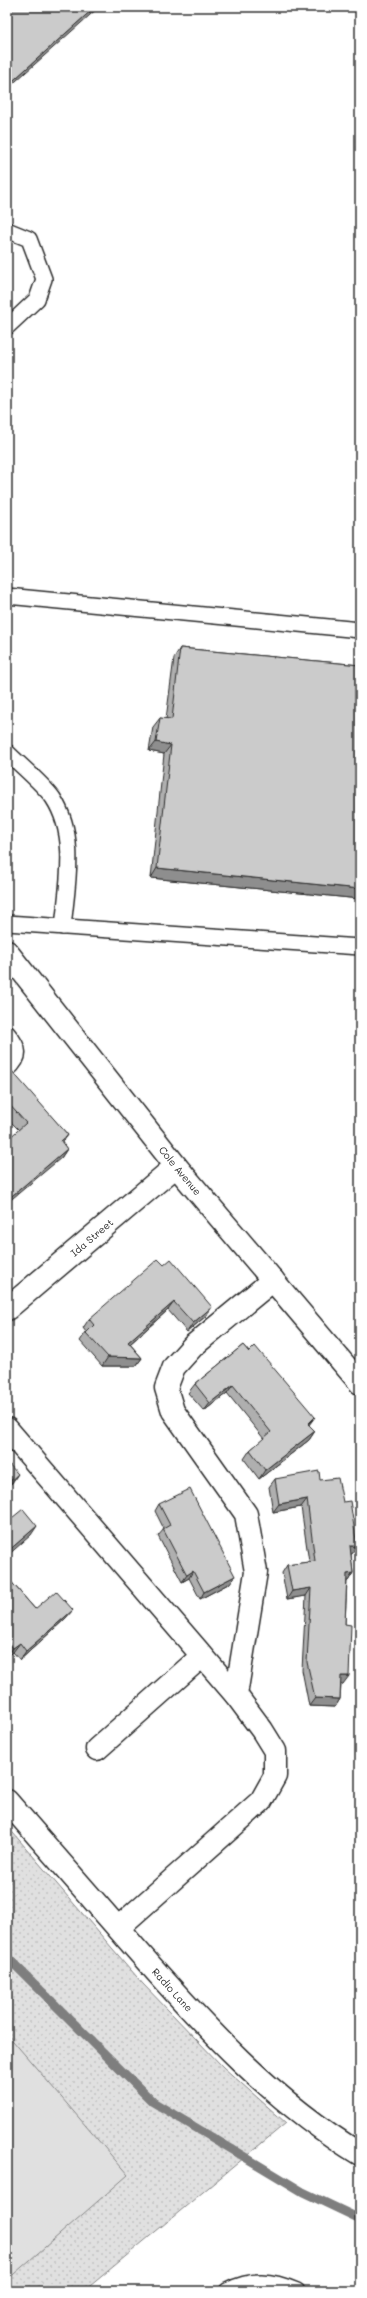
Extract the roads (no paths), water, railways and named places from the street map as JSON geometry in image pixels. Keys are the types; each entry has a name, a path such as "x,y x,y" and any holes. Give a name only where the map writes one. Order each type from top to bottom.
{"street":[{"name":"Cole Avenue","path":"7,952 176,1166 360,1383"},
{"name":"Ida Street","path":"7,1309 176,1166"},
{"path":"236,1695 256,1572 246,1514 173,1412 166,1388 174,1367 193,1346 273,1280"},
{"path":"7,1429 236,1695 275,1751 275,1776 261,1801 118,1928"},
{"path":"97,1749 202,1656"},
{"name":"Radio Lane","path":"7,1801 192,2013 268,2088 329,2136 360,2154"}],"lane":[{"path":"7,230 29,239 44,279 37,299 7,327"},
{"path":"7,596 360,630"},
{"path":"7,752 53,798 68,834 68,870 63,927"},
{"path":"7,923 360,947"},
{"path":"7,1033 13,1040 18,1053 16,1062 7,1070"},
{"path":"227,2291 243,2282 276,2282 297,2291"}],"waterway":[{"path":"7,1957 153,2102 303,2192 360,2219"}]}
